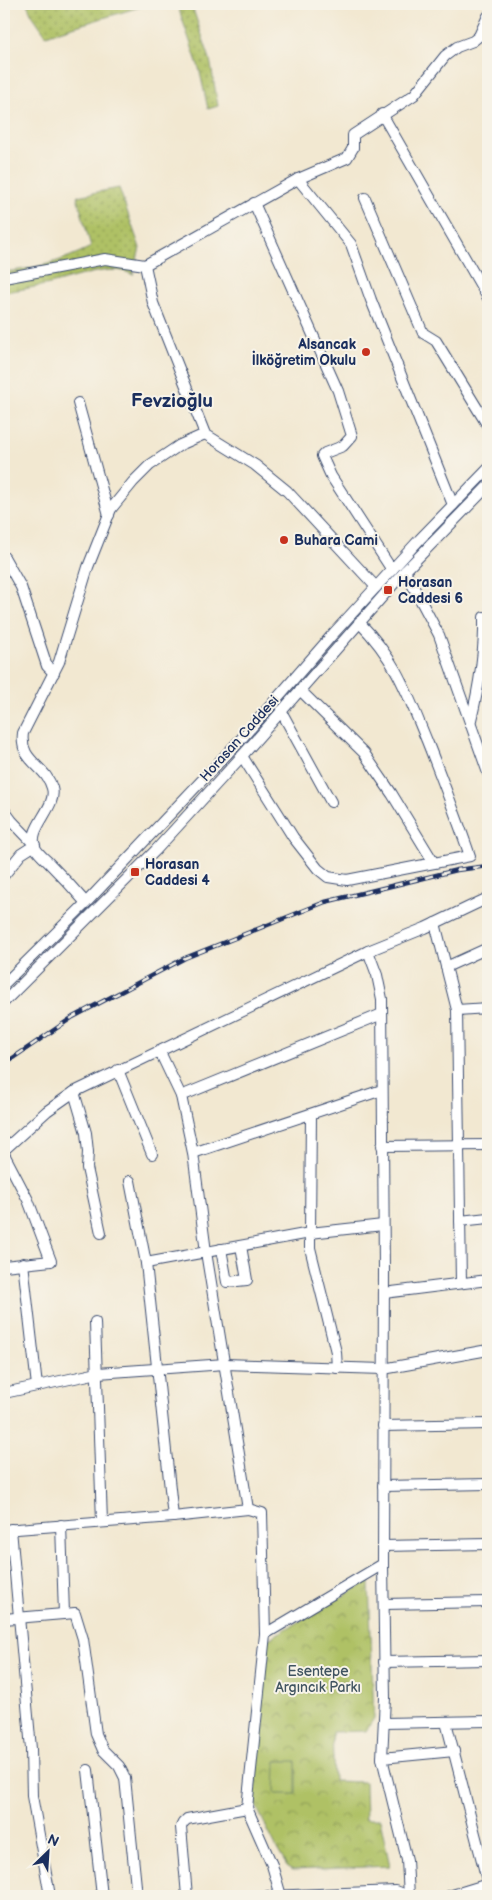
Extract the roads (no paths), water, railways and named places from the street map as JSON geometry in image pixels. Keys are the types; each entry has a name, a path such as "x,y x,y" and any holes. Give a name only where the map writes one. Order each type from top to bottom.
{"street":[{"path":"4,278 105,259 145,265 298,179 346,158 353,148 353,135 382,114 402,104 414,94 451,51 476,39 488,16"},
{"path":"382,114 488,298"},
{"path":"298,179 351,244 371,300 453,505"},
{"path":"365,198 423,333 436,341 488,426"},
{"path":"254,203 331,375 348,421 352,436 343,446 322,456 332,476 392,570"},
{"path":"145,265 153,304 205,434 255,465 287,491 376,587"},
{"path":"78,403 109,515"},
{"path":"4,876 21,854 35,845 37,830 52,800 53,789 50,781 26,754 22,738 25,727 54,673 62,653 88,567 109,515 125,490 150,465 180,445 205,434"},
{"name":"Horasan Caddesi","path":"4,984 86,903 243,737 376,587 488,469"},
{"name":"Horasan Caddesi","path":"4,1002 124,882 242,756 359,622 488,486"},
{"path":"4,557 21,587 47,666 54,673"},
{"path":"405,572 439,635 488,773"},
{"path":"470,724 479,687 485,643 484,617"},
{"path":"242,756 293,837 318,869 328,877 347,880 470,856 406,690 386,654 359,622"},
{"path":"300,690 364,753 392,794 434,864"},
{"path":"282,711 331,802"},
{"path":"4,810 35,845 36,849 86,903"},
{"path":"4,1266 51,1261 28,1200 4,1152 41,1115 74,1092 118,1070 160,1052 368,951 488,898"},
{"path":"435,923 457,1010 461,1283"},
{"path":"446,967 488,948"},
{"path":"268,1896 396,1891 409,1896 407,1860 382,1758 384,1723 384,1293 382,1014 380,987 368,951"},
{"path":"457,1010 488,1008"},
{"path":"181,1096 382,1014"},
{"path":"160,1052 181,1096 193,1153 206,1252 248,1509"},
{"path":"118,1070 152,1154"},
{"path":"193,1153 382,1090"},
{"path":"74,1092 86,1133 87,1168 101,1233"},
{"path":"311,1114 310,1248 336,1352 336,1368"},
{"path":"382,1146 488,1145"},
{"path":"130,1182 146,1263 173,1517"},
{"path":"460,1221 488,1218"},
{"path":"146,1263 310,1233 383,1225"},
{"path":"221,1249 227,1282 246,1280 241,1246"},
{"path":"23,1263 37,1386"},
{"path":"384,1293 488,1280"},
{"path":"95,1322 102,1522"},
{"path":"4,1393 98,1373 225,1364 383,1369 488,1350"},
{"path":"383,1426 488,1424"},
{"path":"383,1486 488,1484"},
{"path":"50,1896 32,1796 31,1749 7,1530 248,1509 262,1513 264,1634 247,1808 272,1865 281,1896"},
{"path":"60,1525 64,1614"},
{"path":"383,1546 488,1544"},
{"path":"264,1634 383,1564"},
{"path":"384,1604 488,1602"},
{"path":"4,1619 74,1613 82,1639 94,1726 106,1754 119,1766 125,1778 137,1896"},
{"path":"384,1662 488,1660"},
{"path":"384,1723 488,1721"},
{"path":"446,1722 488,1884 449,1896"},
{"path":"382,1758 454,1751"},
{"path":"88,1770 102,1896"},
{"path":"187,1896 181,1827 183,1823 187,1819 247,1808"}],"railway":[{"path":"4,1064 73,1017 185,958 325,902 457,870 488,866"}],"place":[{"name":"Alsancak İlköğretim Okulu","path":"366,352"},
{"name":"Buhara Cami","path":"284,540"},
{"name":"Horasan Caddesi 6","path":"388,590"},
{"name":"Horasan Caddesi 4","path":"135,872"}],"district":[{"name":"Fevzioğlu","path":"172,400"}],"park label":[{"name":"Esentepe Argıncık Parkı","path":"318,1679"}]}
